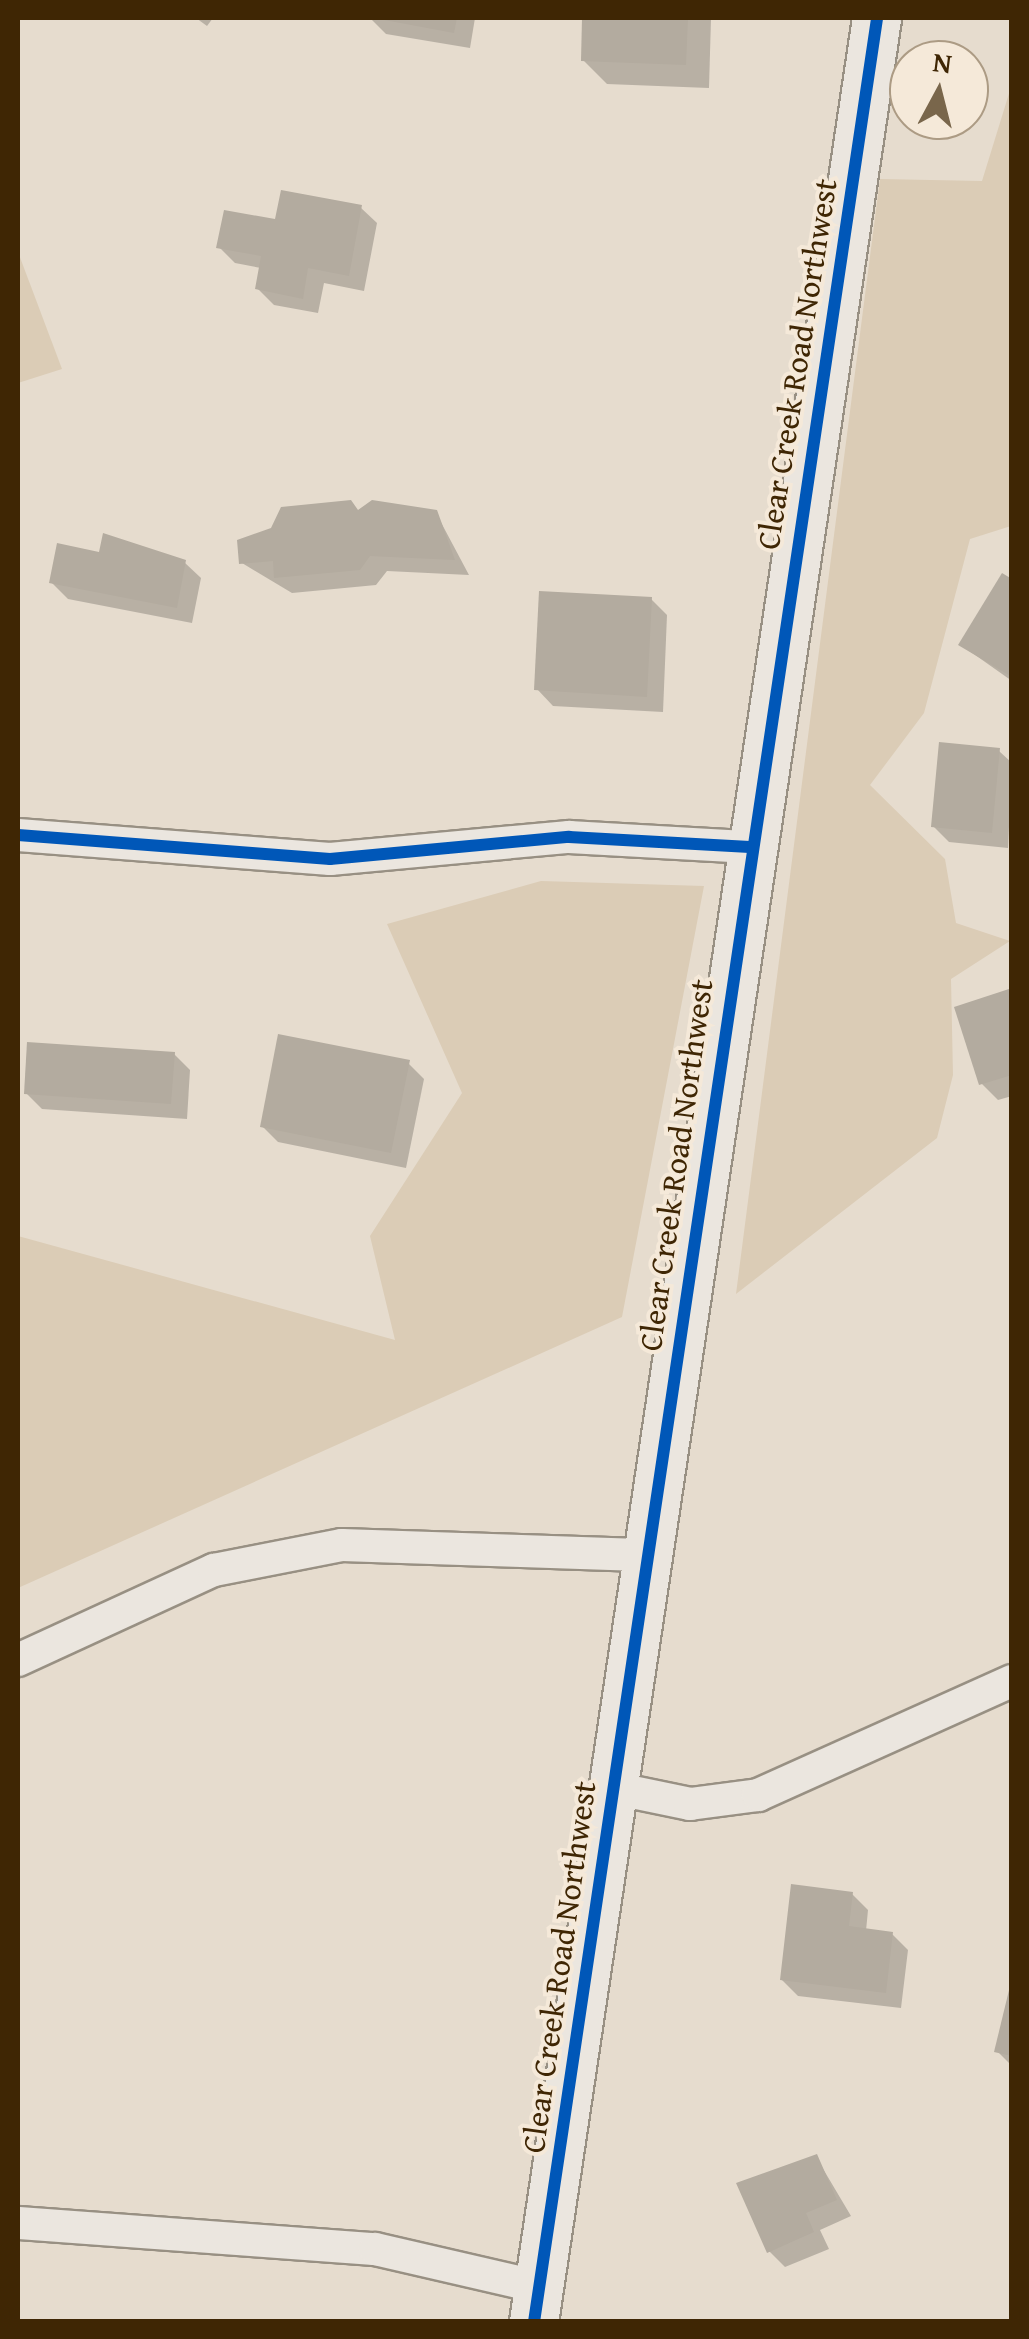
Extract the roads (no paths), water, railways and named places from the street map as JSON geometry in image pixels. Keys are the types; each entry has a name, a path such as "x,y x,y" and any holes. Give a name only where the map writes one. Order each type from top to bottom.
{"main road":[{"name":"Clear Creek Road Northwest","path":"537,2304 750,848 877,18"}],"street":[{"path":"18,835 330,859 569,837 750,848"},
{"path":"18,1660 214,1570 342,1545 648,1555"},
{"path":"613,1788 690,1804 758,1795 1012,1681"},
{"path":"18,2224 375,2249 537,2304"}]}
